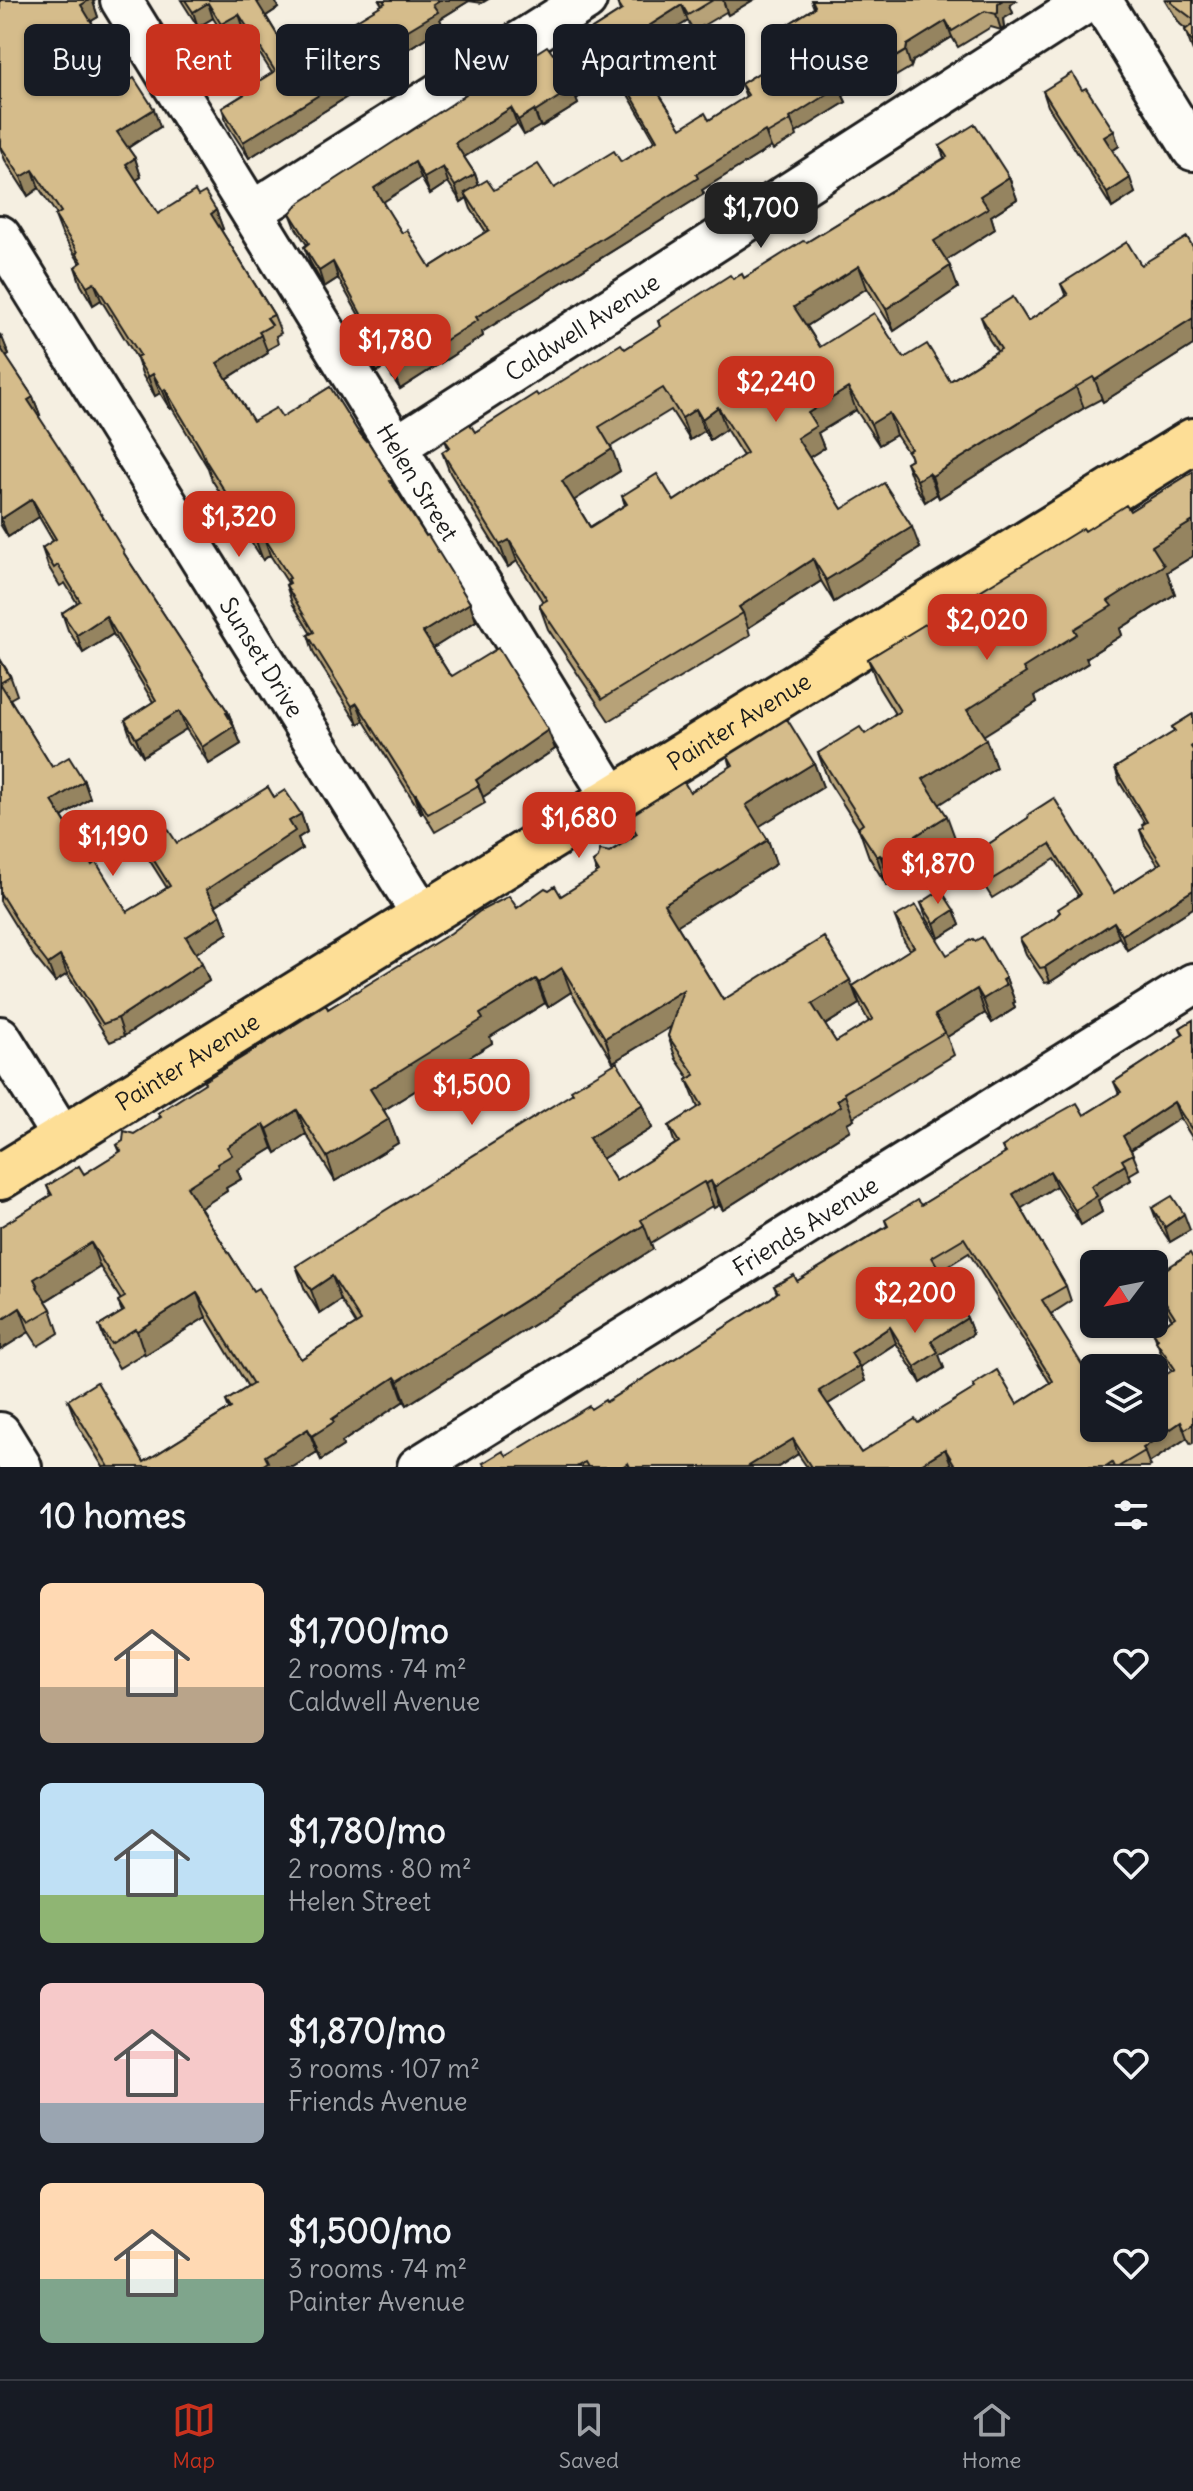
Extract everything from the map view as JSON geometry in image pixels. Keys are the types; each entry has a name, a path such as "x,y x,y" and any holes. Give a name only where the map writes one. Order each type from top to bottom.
{"main road":[{"name":"Painter Avenue","path":"0,1177 1193,441"}],"street":[{"name":"Helen Street","path":"121,0 613,799"},
{"path":"252,212 586,0"},
{"name":"Caldwell Avenue","path":"397,446 1090,0"},
{"path":"1101,0 1193,150"},
{"name":"Sunset Drive","path":"0,236 423,916"},
{"name":"Friends Avenue","path":"418,1467 1193,984"},
{"path":"0,1037 63,1138"},
{"path":"0,1433 21,1467"}],"building":[{"path":"0,0 89,0 81,5 93,24 24,24 24,96 130,96 130,80 134,78 154,109 117,132 135,158 126,164 158,214 195,191 198,196 205,192 216,210 211,214 274,315 267,318 272,325 259,332 261,335 217,363 253,421 276,408 282,417 330,387 470,603 423,632 448,672 452,676 498,648 548,730 476,780 479,785 428,814 357,703 352,706 308,635 314,632 286,585 290,583 290,578 264,537 256,541 165,389 163,391 153,374 148,377 136,357 140,355 94,282 87,286 75,267 82,262 55,216 61,212 33,170 21,177 0,145"},
{"path":"185,0 261,0 257,2 276,33 276,96 317,96 243,142 222,108 242,96 260,96 260,80 275,71 260,47 260,24 245,24 239,14 221,24 208,3 193,12"},
{"path":"383,0 441,0 433,5 438,12 409,29 409,24 350,24 385,3"},
{"path":"713,0 688,15 682,5 652,24 600,24 622,10 617,2"},
{"path":"812,0 1003,0 998,3 998,13 985,11 952,31 946,21 907,45 906,51 897,56 897,24 789,24 814,8"},
{"path":"1170,0 1193,0 1193,19 1173,4"},
{"path":"1193,24 1193,43 1185,30"},
{"path":"547,46 553,54 553,96 560,96 518,120 511,108 455,143 475,174 455,186 443,167 424,178 415,162 374,188 402,233 407,230 430,267 489,230 465,193 487,180 494,190 538,164 554,188 614,151 621,162 657,140 632,96 660,96 681,128 705,113 709,120 748,95 745,82 761,72 761,96 824,96 791,120 767,134 765,131 696,174 698,178 476,317 478,320 394,373 380,350 371,356 356,331 367,325 333,262 319,271 304,247 309,243 290,213 298,204 463,96 537,96 537,52"},
{"path":"1072,73 1082,90 1086,88 1114,131 1104,137 1130,178 1107,193 1043,91"},
{"path":"975,124 1009,177 980,196 988,208 934,241 950,266 886,309 859,266 794,307 820,347 874,313 904,358 927,344 950,381 1001,349 981,317 1013,297 1028,321 1068,295 1061,284 1127,242 1141,265 1187,237 1193,247 1193,318 932,476 929,473 917,480 906,462 911,459 908,451 911,449 889,413 871,424 848,388 808,413 816,426 797,438 842,509 884,483 912,527 826,580 813,559 739,607 743,613 602,699 540,607 547,600 509,540 500,545 442,452 450,447 445,440 470,424 475,432 621,344 625,349 661,326 658,321 730,275 733,279 742,274 744,278 803,241 807,242 947,157 940,146","holes":["663,388 682,418 696,409 702,419 718,407 747,453 674,501 657,474 622,496 627,504 590,527 562,481 612,449 599,427"]},
{"path":"0,347 33,397 28,400 228,712 234,726 202,747 179,711 136,738 125,720 156,700 106,616 77,635 62,613 80,601 58,565 54,568 42,548 56,539 32,499 1,519"},
{"path":"1193,472 1193,521 1152,546 1164,565 1108,601 1112,606 1074,629 1077,634 1023,668 1026,673 967,710 986,739 923,779 947,816 882,857 877,857 858,828 863,824 818,753 860,727 865,734 900,711 868,659 1083,528 1085,531 1126,505 1130,511"},
{"path":"0,659 10,677 0,683"},
{"path":"0,683 52,767 69,757 84,781 52,801 92,865 96,862 127,912 170,886 136,832 160,817 177,843 268,787 274,797 285,790 301,814 289,821 295,831 206,890 221,915 186,937 202,963 118,1018 103,1024 60,956 48,964 0,893"},
{"path":"1193,714 1193,890 1122,935 1114,922 1040,968 1020,939 1054,918 1060,912 1058,909 1081,894 1050,844 986,883 969,857 1054,798 1114,893 1161,863 1140,830 1147,822 1115,768 1175,731 1172,727"},
{"path":"787,719 814,763 746,805 768,840 664,904 723,1000 824,937 850,980 812,1004 836,1042 873,1019 853,986 914,947 895,917 916,905 947,955 982,937 1006,978 1003,980 1006,985 983,999 977,989 935,1015 945,1032 844,1093 837,1100 841,1106 714,1187 711,1181 704,1182 641,1220 644,1225 398,1381 395,1377 312,1436 308,1429 265,1456 268,1462 260,1467 109,1467 68,1400 97,1382 144,1462 231,1408 226,1401 253,1384 197,1293 111,1344 99,1326 124,1311 118,1301 125,1297 91,1243 34,1279 51,1309 29,1322 20,1308 0,1321 0,1227 52,1195 47,1186 79,1166 84,1174 121,1151 117,1145 123,1141 124,1131 134,1134 161,1117 158,1113 204,1081 326,1005 328,1009 451,933 480,911 509,896 517,908 545,888 549,890 555,886 561,896 599,872 593,862 600,850 610,852 637,834 627,818 684,782 690,792 733,765 728,756","holes":["562,968 605,1038 683,990 668,1036 695,1075 687,1080 702,1105 669,1126 679,1142 616,1181 589,1138 643,1104 617,1062 571,1090 573,1093 296,1266 311,1290 332,1276 361,1321 301,1359 258,1288 253,1291 187,1187 232,1155 227,1147 264,1124 267,1129 297,1110 327,1157 389,1119 370,1089 483,1019 480,1014 536,979 539,983"]},
{"path":"941,890 954,910 934,923 921,903"},
{"path":"1193,1020 1192,1130 1174,1102 1123,1136 1133,1154 1122,1160 1125,1165 1091,1186 1097,1196 1075,1210 1050,1171 1013,1194 1066,1286 1042,1300 1080,1361 1080,1442 1152,1442 1143,1448 1145,1451 1118,1467 1112,1463 1106,1467 956,1467 945,1449 916,1467 811,1467 793,1439 747,1467 630,1467 628,1463 622,1467 588,1467 585,1462 576,1467 483,1467 483,1463 503,1451 507,1456 589,1406 591,1409 606,1402 771,1298 778,1292 774,1286 794,1275 797,1281 888,1226 885,1220 917,1200 921,1205 1006,1153 1002,1147 1023,1133 1077,1103 1084,1115 1121,1092 1114,1082 1184,1034 1180,1028","holes":["964,1238 1053,1381 1017,1404 997,1370 973,1385 975,1388 918,1423 915,1419 861,1453 819,1391 859,1366 851,1353 890,1327 915,1367 938,1352 931,1341 967,1318 932,1257"]},
{"path":"1172,1196 1184,1214 1165,1227 1152,1208"},
{"path":"1190,1253 1193,1258 1193,1424 1185,1429 1181,1422 1168,1431 1168,1373 1175,1369 1168,1354 1156,1341 1157,1338 1168,1338 1168,1321 1175,1317 1168,1306 1168,1268"}]}
